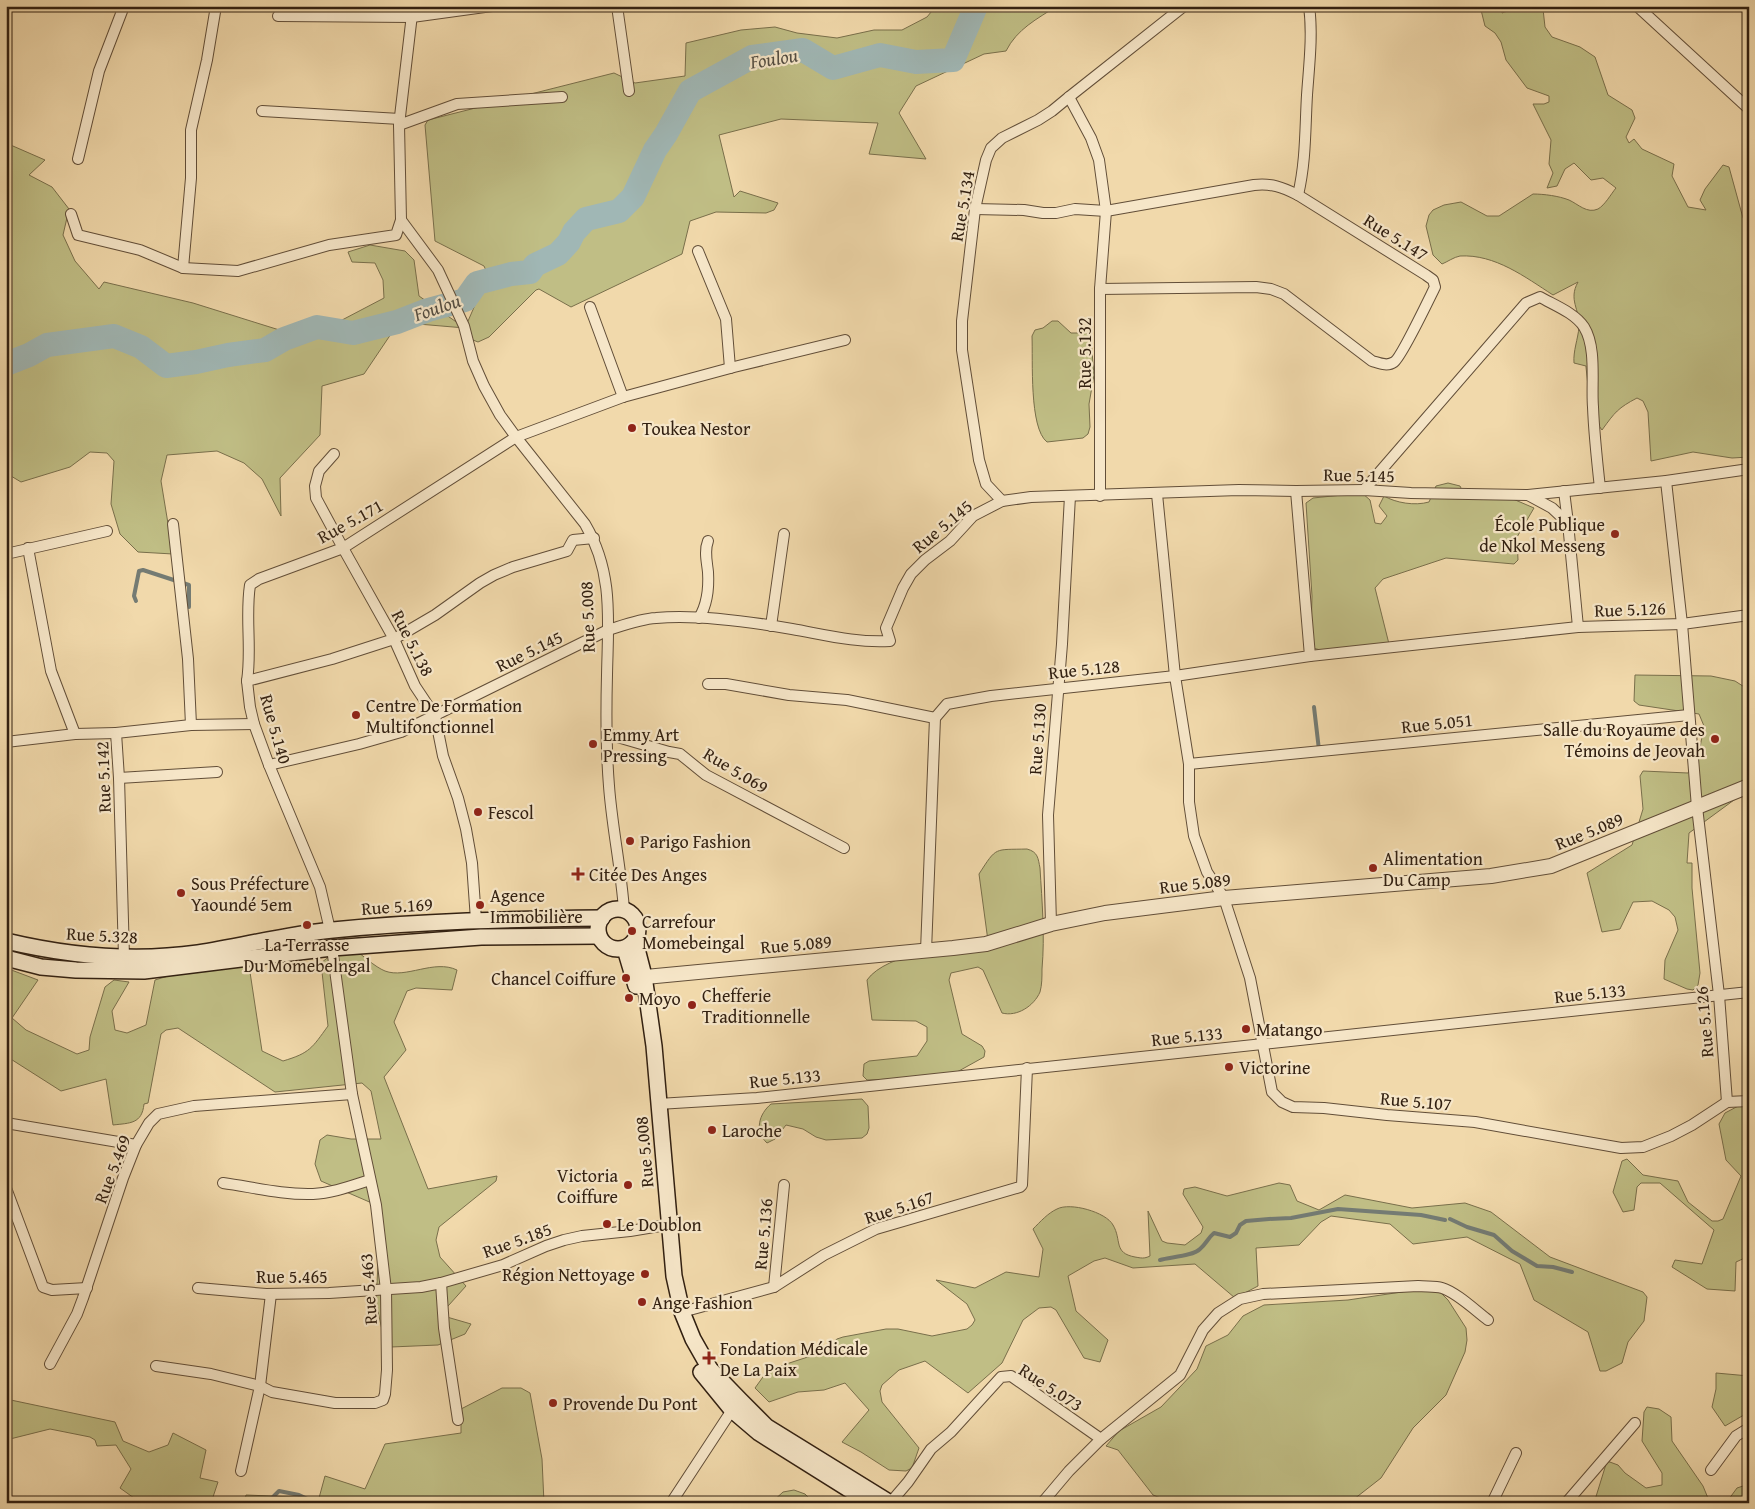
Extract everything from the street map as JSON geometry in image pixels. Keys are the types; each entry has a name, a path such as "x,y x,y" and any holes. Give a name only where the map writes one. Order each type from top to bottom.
{"main road":[{"path":"612,910 624,910 630,913 639,929 630,945 619,950 607,946 599,936 599,924 602,918 612,910"},
{"name":"Rue 5.169","path":"195,959 330,930 407,923 602,918"},
{"path":"195,959 481,937 599,936"},
{"name":"Rue 5.328","path":"6,941 45,950 109,957 195,959"},
{"name":"Rue 5.008","path":"630,945 654,1046 674,1276 682,1312 693,1339 710,1369 767,1427 890,1503"},
{"name":"Rue 5.328","path":"6,958 41,966 103,971 144,971 195,959"},
{"name":"Rue 5.008","path":"639,977 666,1277 674,1315 685,1342 702,1373 732,1410 759,1433 871,1503"}],"street":[{"path":"78,160 99,71 124,6"},
{"path":"183,268 191,178 191,130 207,60 216,6"},
{"path":"71,214 78,235 140,250 183,268 238,272 329,246 396,235 401,220 399,122 413,6"},
{"path":"278,16 412,17 492,6"},
{"path":"617,6 629,91"},
{"name":"Rue 5.134","path":"1002,501 986,484 979,460 962,350 962,321 975,208 986,160 991,148 1002,138 1045,116 1184,6"},
{"path":"1298,195 1304,171 1306,145 1309,6"},
{"path":"1637,6 1749,109"},
{"name":"Rue 5.132","path":"1069,96 1091,138 1099,160 1106,211 1100,289 1100,496"},
{"path":"262,111 399,122 457,104 562,97"},
{"name":"Rue 5.147","path":"975,208 1024,210 1043,213 1056,213 1075,209 1106,211 1266,184 1278,186 1298,195 1433,280 1435,287 1402,352 1395,362 1383,365 1372,361 1284,294 1271,289 1256,287 1100,289"},
{"name":"Rue 5.008","path":"401,220 438,270 464,326 473,361 484,386 516,437 569,502 594,538 602,561 608,597 607,734 609,786 624,910"},
{"path":"698,251 726,319 730,368"},
{"path":"1364,490 1526,303 1540,297 1573,316 1584,327 1590,341 1593,414 1600,488"},
{"path":"590,308 623,397"},
{"name":"Rue 5.171","path":"247,681 248,598 250,586 259,579 342,548 516,437 623,397 845,340"},
{"name":"Rue 5.138","path":"334,454 319,471 315,486 316,498 342,548 394,638 416,686 435,716 443,756 458,798 466,829 472,863 476,920"},
{"name":"Rue 5.145","path":"269,765 401,732 608,630 637,621 657,618 699,618 771,626 866,642 890,641 886,628 911,574 925,560 950,541 973,516 1002,501 1031,497 1239,490 1364,490 1411,493 1528,494 1666,481 1749,469"},
{"path":"1666,481 1682,624 1749,615"},
{"path":"1296,491 1310,656"},
{"path":"1564,491 1578,628"},
{"name":"Rue 5.107","path":"1157,494 1175,676 1189,764 1189,802 1194,836 1208,872 1224,898 1250,978 1272,1092 1282,1102 1294,1107 1474,1122 1621,1148 1643,1147 1671,1136 1727,1102"},
{"path":"1528,494 1552,508 1568,523"},
{"name":"Rue 5.130","path":"1051,924 1048,815 1062,644 1070,496"},
{"path":"173,524 188,659 191,725"},
{"path":"6,554 108,531"},
{"path":"771,626 784,534"},
{"name":"Rue 5.140","path":"330,930 320,887 254,724 247,681 332,659 394,638 435,615 494,575 513,567 568,551 573,540 594,538"},
{"path":"699,618 704,610 707,599 708,575 705,548 708,541"},
{"path":"28,548 51,671 75,734"},
{"name":"Rue 5.126","path":"1310,656 1578,628 1682,624 1697,807 1718,995 1727,1102"},
{"name":"Rue 5.128","path":"935,718 947,704 956,702 1058,687 1175,676 1310,656"},
{"path":"708,684 726,684 788,695 847,700 935,718 926,951"},
{"name":"Rue 5.051","path":"1189,764 1689,714"},
{"name":"Rue 5.142","path":"124,957 120,778 116,733 191,725 254,724"},
{"path":"6,742 75,734 116,733"},
{"name":"Rue 5.069","path":"607,734 680,754 706,775 844,848"},
{"path":"120,778 217,772"},
{"name":"Rue 5.089","path":"639,977 986,944 1051,924 1105,913 1224,898 1491,876 1552,866 1749,786"},
{"name":"Rue 5.463","path":"156,1366 211,1374 260,1386 272,1392 335,1403 375,1403 383,1400 387,1370 386,1290 376,1205 352,1094 332,948"},
{"name":"Rue 5.133","path":"658,1104 758,1098 1749,992"},
{"name":"Rue 5.167","path":"682,1312 774,1287 824,1254 876,1229 1020,1188 1022,1185 1027,1068"},
{"name":"Rue 5.469","path":"50,1364 77,1314 123,1178 136,1146 149,1123 158,1114 194,1106 352,1094"},
{"path":"1727,1102 1749,1101"},
{"path":"6,1123 136,1146"},
{"path":"223,1183 292,1193 313,1194 340,1190 370,1180"},
{"name":"Rue 5.136","path":"774,1287 784,1184"},
{"path":"6,1188 43,1287 52,1290 87,1288"},
{"name":"Rue 5.185","path":"386,1290 441,1283 503,1265 564,1240 660,1226"},
{"path":"441,1283 444,1328 458,1420"},
{"path":"1042,1503 1069,1471 1101,1439 1180,1375 1202,1330 1218,1313 1240,1299 1263,1294 1418,1286 1435,1287 1443,1288 1452,1293 1488,1320"},
{"name":"Rue 5.465","path":"198,1288 271,1294 386,1290"},
{"path":"241,1471 260,1386 271,1294"},
{"name":"Rue 5.073","path":"890,1503 908,1482 931,1449 951,1432 1002,1377 1011,1376 1101,1439"},
{"path":"671,1503 732,1410"},
{"path":"1566,1503 1635,1423"},
{"path":"1711,1470 1736,1436 1749,1428"},
{"path":"1492,1503 1516,1453"}],"shaded area":[{"path":"936,6 1057,6 1022,31 1006,51 984,54 916,86 899,113 926,159 869,154 878,123 781,119 719,135 734,197 740,191 778,203 774,210 766,213 716,212 690,221 682,254 571,307 539,289 489,337 478,342 473,340 465,328 488,275 484,266 435,241 425,125 428,120 614,73 635,83 685,76 686,43 741,30 775,27 797,33 837,38 874,30 902,30 927,17"},
{"path":"1480,6 1502,6 1502,13 1523,6 1539,7 1543,9 1545,27 1552,37 1580,47 1595,57 1608,95 1632,110 1635,118 1626,137 1629,143 1634,139 1642,149 1674,164 1672,176 1688,207 1706,210 1700,200 1705,189 1723,165 1729,167 1743,218 1749,218 1749,457 1732,458 1693,452 1651,461 1648,412 1643,401 1637,398 1617,411 1602,430 1591,415 1586,366 1574,363 1579,321 1574,294 1578,282 1553,295 1509,268 1485,259 1473,256 1460,256 1442,264 1433,255 1426,226 1429,215 1433,210 1444,205 1461,202 1487,216 1499,216 1533,194 1537,194 1569,200 1583,208 1594,210 1603,205 1616,188 1603,178 1591,180 1574,163 1565,169 1557,186 1547,188 1553,173 1549,164 1551,140 1533,104 1549,102 1549,96 1527,88 1506,60 1501,42 1495,33 1485,26"},
{"path":"6,143 45,160 29,175 52,187 69,209 63,235 75,261 99,289 104,282 193,303 289,333 323,330 384,298 383,280 375,263 352,262 348,252 370,245 405,251 414,260 419,296 465,328 418,324 393,331 364,374 322,386 320,435 280,478 281,516 262,479 244,463 217,451 167,455 161,481 173,554 138,552 120,534 111,504 114,461 107,453 90,452 70,467 21,482 11,476 6,461"},
{"path":"1052,321 1058,321 1071,333 1087,333 1091,340 1094,375 1089,404 1090,427 1088,434 1083,438 1047,442 1041,434 1037,423 1035,409 1032,376 1032,336 1035,330 1043,328"},
{"path":"1448,483 1460,486 1465,496 1513,499 1534,508 1517,537 1518,560 1514,564 1446,558 1383,579 1375,588 1389,644 1328,652 1313,648 1311,634 1312,596 1306,503 1313,498 1362,493 1370,500 1375,523 1381,524 1387,516 1379,506 1384,496 1406,503 1418,504 1429,502 1436,486"},
{"path":"1635,675 1711,676 1735,681 1749,690 1749,789 1689,833 1687,863 1692,863 1692,888 1700,973 1698,985 1693,990 1664,979 1665,960 1678,930 1675,917 1669,910 1652,901 1633,902 1620,929 1602,932 1587,873 1632,845 1643,809 1640,776 1643,771 1688,773 1698,758 1704,726 1699,714 1639,705 1634,701"},
{"path":"1031,850 1038,858 1043,919 1042,984 1034,1002 1019,1012 1002,1013 983,970 978,967 951,973 949,980 962,1034 982,1046 985,1051 984,1057 948,1077 867,1080 863,1076 864,1064 869,1061 917,1056 927,1041 927,1027 916,1021 872,1020 867,980 890,963 906,957 923,952 988,941 979,874 989,858 997,851"},
{"path":"353,948 377,967 393,973 439,967 457,970 452,990 416,988 407,991 394,1022 406,1050 384,1077 428,1189 497,1176 496,1181 439,1227 436,1240 440,1257 466,1286 440,1315 471,1324 465,1334 438,1345 391,1347 385,1344 376,1302 381,1207 321,1181 315,1164 320,1140 327,1135 351,1139 381,1139 371,1091 362,1083 275,1092 178,1028 166,1030 161,1034 148,1103 144,1104 143,1111 138,1119 125,1124 113,1125 106,1079 61,1091 6,1056 6,968 38,980 12,1018 26,1030 77,1054 89,1050 90,1037 105,987 114,980 129,982 112,1011 115,1030 127,1033 146,1025 155,980 237,955 248,959 262,1051 283,1061 310,1049 328,1026 321,963 331,955"},
{"path":"862,1099 868,1106 869,1128 867,1134 862,1138 826,1140 816,1137 803,1129 786,1125 775,1139 767,1143 760,1133 761,1118 771,1104"},
{"path":"1742,1104 1749,1105 1749,1248 1747,1257 1736,1262 1735,1291 1707,1289 1672,1267 1675,1260 1702,1264 1714,1230 1660,1183 1641,1183 1637,1187 1634,1210 1623,1212 1613,1192 1622,1161 1627,1159 1643,1175 1678,1181 1688,1202 1712,1221 1723,1219 1741,1176 1726,1160 1719,1124 1725,1113"},
{"path":"1279,1183 1290,1185 1297,1201 1319,1210 1345,1195 1412,1208 1465,1203 1491,1212 1550,1257 1643,1292 1647,1297 1644,1321 1628,1342 1622,1363 1606,1371 1600,1371 1588,1332 1534,1300 1520,1264 1467,1237 1413,1244 1390,1224 1331,1216 1321,1222 1299,1245 1256,1248 1258,1286 1235,1298 1195,1264 1133,1268 1105,1258 1094,1261 1068,1276 1076,1311 1108,1340 1100,1362 1084,1358 1056,1310 1051,1307 1039,1308 1023,1320 1002,1363 968,1393 925,1361 899,1370 882,1385 880,1391 882,1402 919,1448 912,1468 906,1471 889,1470 842,1442 869,1410 845,1383 824,1390 798,1392 769,1402 755,1388 768,1370 820,1353 837,1339 843,1337 886,1329 898,1329 932,1336 967,1329 975,1320 967,1304 936,1280 975,1288 1006,1272 1039,1277 1043,1249 1033,1229 1047,1215 1057,1209 1070,1207 1096,1212 1109,1220 1113,1225 1119,1245 1124,1252 1128,1255 1144,1258 1150,1256 1148,1211 1162,1241 1185,1245 1201,1233 1203,1227 1183,1194 1184,1189 1195,1187 1227,1196"},
{"path":"1435,1287 1448,1300 1466,1328 1465,1352 1446,1395 1413,1428 1381,1478 1349,1503 1173,1503 1153,1495 1118,1450 1106,1446 1119,1431 1161,1407 1197,1369 1206,1346 1228,1335 1243,1316 1264,1305 1348,1300"},
{"path":"1716,1373 1749,1376 1749,1412 1725,1426 1712,1407 1716,1389"},
{"path":"502,1388 521,1388 530,1393 542,1459 544,1503 244,1503 246,1495 319,1498 325,1476 365,1489 385,1444 461,1433 461,1409"},
{"path":"6,1399 115,1422 123,1441 149,1452 168,1445 173,1433 206,1450 200,1478 218,1482 211,1503 141,1503 120,1488 131,1469 116,1445 97,1446 95,1440 90,1437 50,1429 6,1440"},
{"path":"1647,1407 1659,1409 1671,1417 1672,1441 1703,1486 1710,1503 1594,1503 1607,1461 1618,1465 1625,1473 1646,1488 1662,1485 1662,1473 1642,1441 1644,1412"},
{"path":"1749,1484 1749,1503 1726,1503 1737,1488"},
{"path":"794,1490 805,1494 814,1503 771,1503 783,1492"}],"waterway":[{"name":"Foulou","path":"6,364 29,355 47,345 114,336 141,347 166,366 196,362 265,350 284,339 317,327 353,333 397,322 428,310 465,300 477,283 511,274 530,272 535,265 558,254 586,219 619,211 633,197 655,150 690,91 752,57 803,50 833,68 880,55 916,62 953,60 976,6"},
{"path":"136,601 134,596 139,571 143,570 189,585 189,607"},
{"path":"1314,707 1319,750"},
{"path":"1160,1260 1187,1255 1197,1251 1214,1233 1230,1237 1246,1221 1291,1218 1338,1209 1421,1215 1445,1220"},
{"path":"1450,1219 1467,1227 1494,1235 1512,1251 1537,1266 1553,1267 1572,1272"},
{"path":"267,1503 279,1491 299,1495 316,1503"}],"place":[{"name":"Toukea Nestor","path":"632,428"},
{"name":"École Publique de Nkol Messeng","path":"1615,534"},
{"name":"Centre De Formation Multifonctionnel","path":"356,715"},
{"name":"Salle du Royaume des Témoins de Jeovah","path":"1715,739"},
{"name":"Emmy Art Pressing","path":"593,744"},
{"name":"Fescol","path":"478,812"},
{"name":"Parigo Fashion","path":"630,841"},
{"name":"Alimentation Du Camp","path":"1373,868"},
{"name":"Citée Des Anges","path":"578,874"},
{"name":"Sous Préfecture Yaoundé 5em","path":"181,893"},
{"name":"Agence Immobilière","path":"480,905"},
{"name":"La Terrasse Du Momebelngal","path":"307,925"},
{"name":"Carrefour Momebeingal","path":"632,931"},
{"name":"Chancel Coiffure","path":"626,978"},
{"name":"Moyo","path":"629,998"},
{"name":"Chefferie Traditionnelle","path":"692,1005"},
{"name":"Matango","path":"1246,1029"},
{"name":"Victorine","path":"1229,1067"},
{"name":"Laroche","path":"712,1130"},
{"name":"Victoria Coiffure","path":"628,1185"},
{"name":"Le Doublon","path":"607,1224"},
{"name":"Région Nettoyage","path":"645,1274"},
{"name":"Ange Fashion","path":"642,1302"},
{"name":"Fondation Médicale De La Paix","path":"709,1358"},
{"name":"Provende Du Pont","path":"553,1403"}]}
